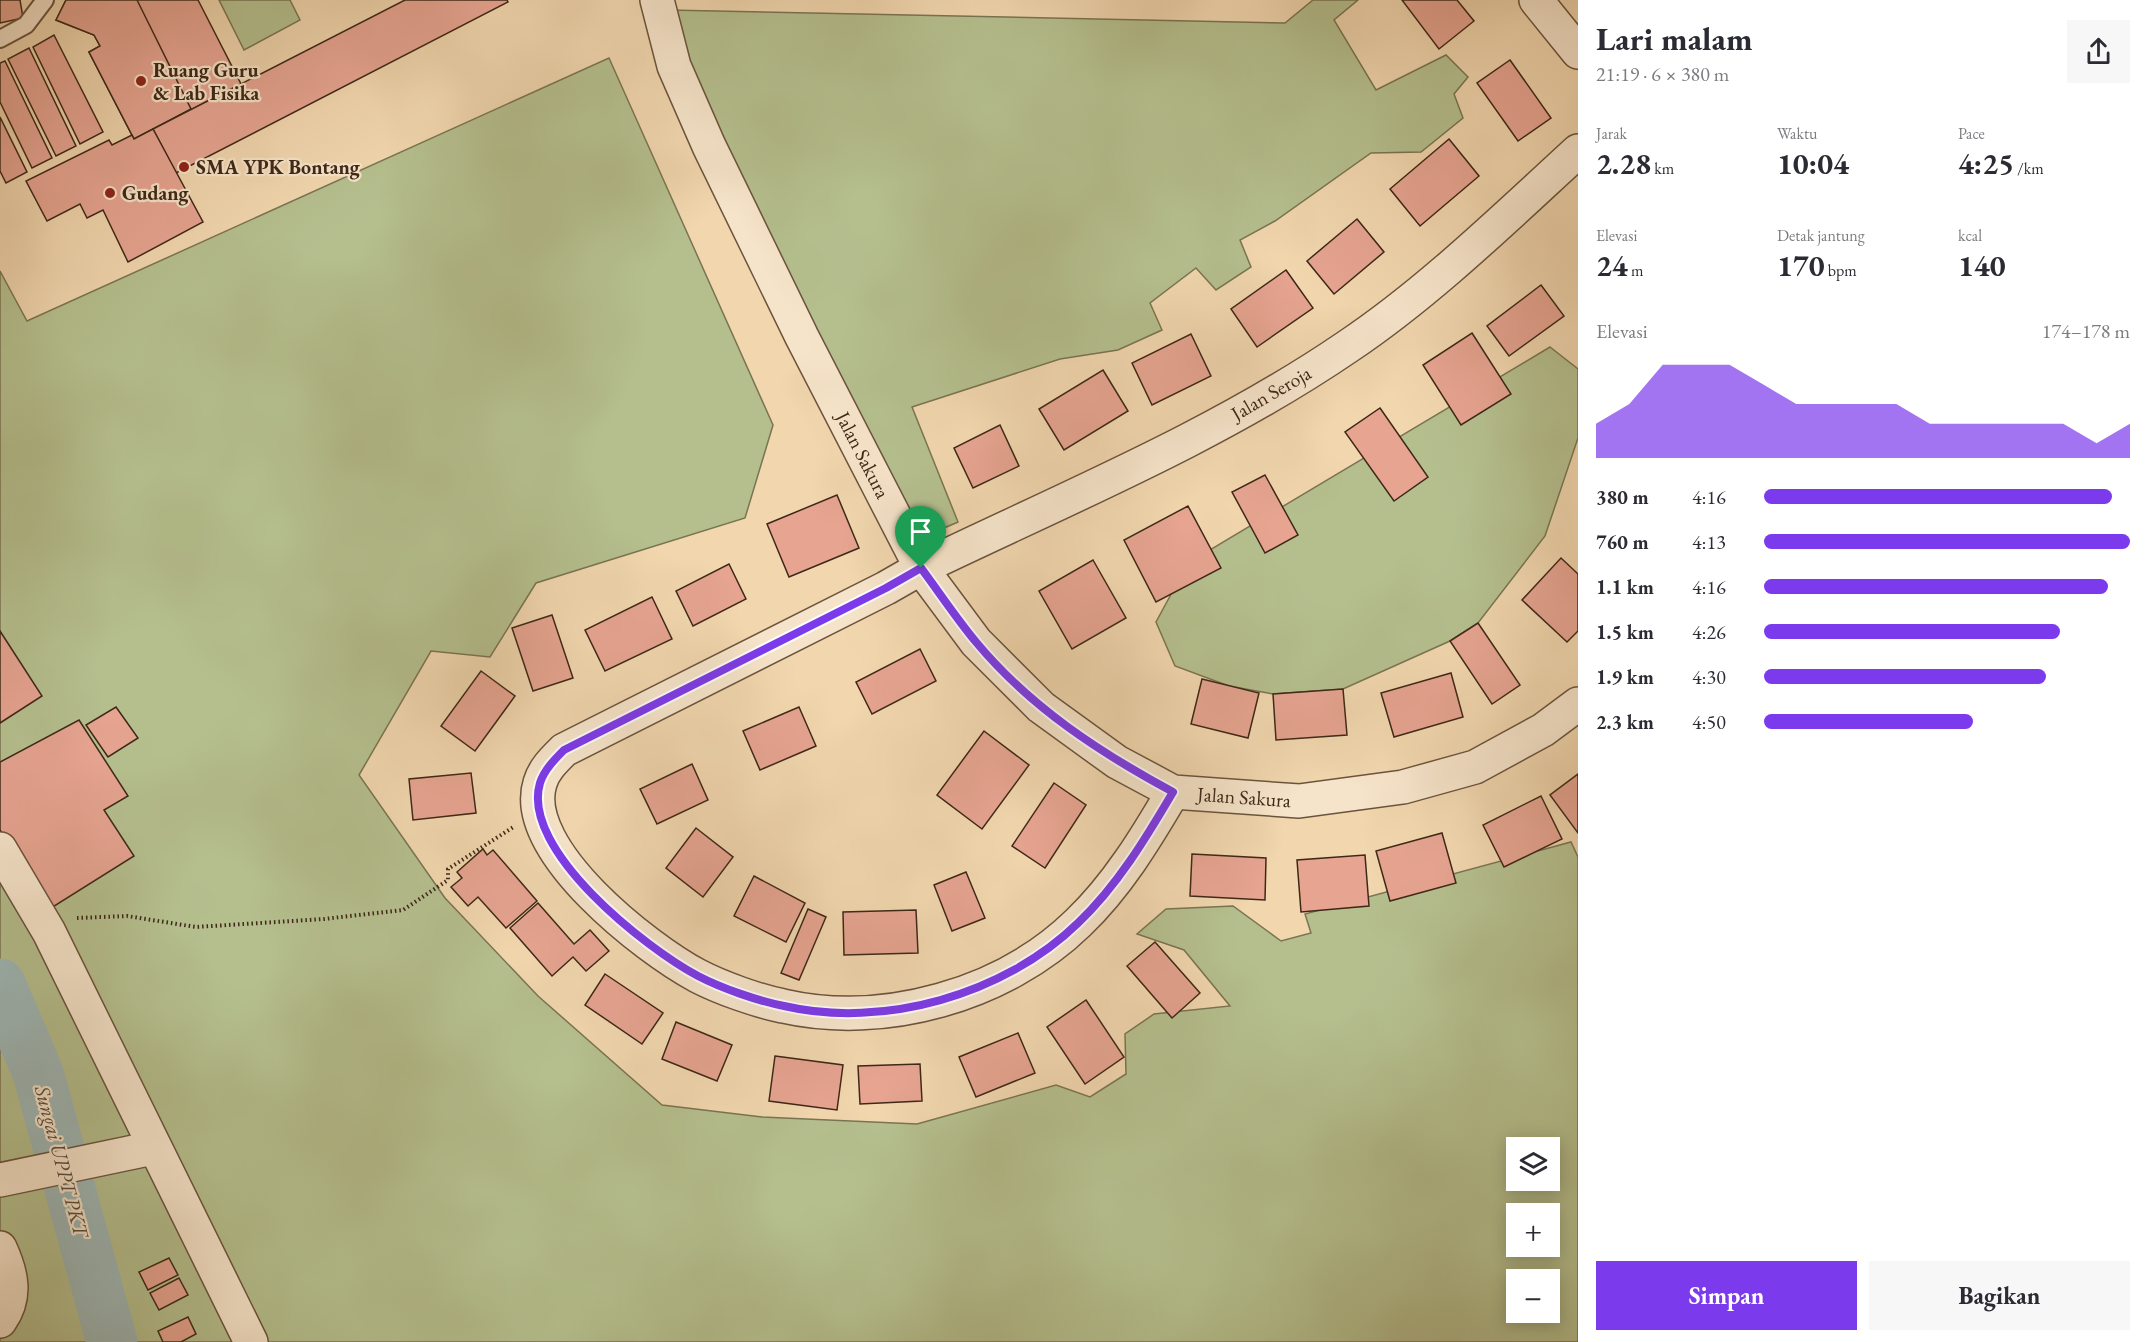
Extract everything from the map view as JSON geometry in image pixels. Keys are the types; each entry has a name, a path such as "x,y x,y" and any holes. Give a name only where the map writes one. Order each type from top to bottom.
{"street":[{"name":"Jalan Sakura","path":"657,0 674,66 709,146 802,338 921,568 976,642 1041,707 1117,762 1173,792 1299,801 1403,787 1475,766 1543,730 1578,704"},
{"path":"1536,0 1578,52"},
{"name":"Jalan Seroja","path":"540,810 540,783 551,763 564,750 886,588 921,568 1196,436 1288,385 1348,347 1429,283 1578,151"},
{"path":"540,810 552,846 579,881 655,949 699,977 783,1006 820,1012 881,1011 920,1005 976,988 1027,962 1077,924 1106,892 1147,837 1173,792"},
{"path":"0,849 49,932 153,1148 251,1342"},
{"path":"0,1180 153,1148"},
{"path":"0,1248 7,1262 10,1307 0,1321"}],"lane":[{"path":"0,39 26,25 45,0"}],"path":[{"path":"49,932 77,918 127,916 196,927 324,919 403,910 448,880 448,869 540,810"}],"green space":[{"path":"219,0 290,0 300,20 244,50"},
{"path":"1313,0 1358,0 1334,20 1376,90 1446,55 1468,77 1454,94 1463,118 1421,152 1371,153 1275,221 1240,240 1251,267 1216,290 1196,268 1150,303 1162,330 1118,350 1060,359 912,407 958,522 916,540 681,65 668,10 1285,23"},
{"path":"609,58 773,425 745,518 536,583 490,657 431,651 359,775 445,898 538,996 662,1105 762,1117 917,1124 1056,1085 1090,1097 1126,1074 1125,1034 1154,1014 1230,1006 1184,950 1137,934 1166,909 1233,906 1281,941 1311,933 1305,914 1571,842 1578,857 1578,1342 0,1342 0,271 27,321"},
{"path":"1550,347 1578,369 1578,438 1545,536 1478,623 1450,641 1343,689 1273,694 1229,686 1175,666 1156,622 1188,563"}],"building":[{"path":"0,0 20,0 23,18 0,23"},
{"name":"Ruang Guru & Lab Fisika","path":"66,0 198,0 241,84 134,139 89,52 100,46 94,35 56,20"},
{"name":"Ruang Guru & Lab Fisika","path":"66,0 137,0 191,109 134,139 89,52 100,46 94,35 56,20"},
{"path":"405,0 507,0 508,2 176,173 153,129"},
{"path":"1402,0 1457,0 1474,21 1439,49"},
{"path":"54,35 103,132 80,144 33,47"},
{"path":"29,48 76,146 56,156 8,59"},
{"path":"1510,60 1551,118 1518,141 1477,83"},
{"path":"5,61 52,158 32,168 0,102 0,63"},
{"path":"0,117 27,172 6,183 0,171"},
{"name":"Gudang","path":"153,129 203,222 128,262 103,210 87,218 80,204 47,221 26,181 109,140 112,145 132,135 134,139"},
{"path":"1449,139 1479,176 1420,226 1390,189"},
{"path":"1357,219 1384,252 1334,294 1307,261"},
{"path":"1286,270 1313,308 1257,347 1231,309"},
{"path":"1541,285 1564,316 1509,356 1487,326"},
{"path":"1472,333 1511,394 1461,425 1423,365"},
{"path":"1191,334 1211,376 1152,405 1132,363"},
{"path":"1103,370 1128,411 1064,450 1039,409"},
{"path":"1380,408 1428,477 1394,501 1345,432"},
{"path":"1000,425 1019,466 973,488 954,448"},
{"path":"1265,475 1298,535 1265,553 1232,492"},
{"path":"837,495 859,548 789,577 767,524"},
{"path":"1188,506 1221,568 1156,602 1124,540"},
{"path":"1561,558 1578,574 1578,631 1567,642 1522,600"},
{"path":"1093,560 1126,618 1072,649 1039,591"},
{"path":"729,564 746,599 693,626 676,591"},
{"path":"652,597 672,639 605,671 585,630"},
{"path":"552,615 573,678 533,691 512,628"},
{"path":"1478,623 1520,685 1492,704 1450,641"},
{"path":"0,631 42,696 0,723"},
{"path":"920,649 936,681 872,714 856,682"},
{"path":"481,671 515,696 475,751 441,726"},
{"path":"1451,673 1463,717 1394,737 1381,693"},
{"path":"1202,679 1259,693 1248,738 1191,724"},
{"path":"1343,689 1347,735 1276,740 1273,694"},
{"path":"116,707 138,738 108,757 86,725"},
{"path":"799,707 816,746 760,770 743,731"},
{"path":"79,720 128,796 104,810 134,856 48,910 0,830 0,762"},
{"path":"984,731 1029,765 982,829 937,795"},
{"path":"692,764 708,800 657,824 640,789"},
{"path":"471,773 476,813 413,820 409,779"},
{"path":"1578,774 1578,833 1550,795"},
{"path":"1054,783 1086,805 1045,868 1012,846"},
{"path":"1541,796 1562,839 1504,867 1483,825"},
{"path":"696,828 733,857 703,897 666,868"},
{"path":"1442,833 1456,883 1390,901 1376,851"},
{"path":"483,849 487,855 493,850 537,901 506,928 478,897 468,906 451,887 462,878 457,872"},
{"path":"1192,854 1266,858 1265,900 1190,896"},
{"path":"1365,855 1369,906 1301,912 1297,860"},
{"path":"966,872 985,918 952,931 934,885"},
{"path":"754,876 805,903 786,942 734,916"},
{"path":"538,903 574,944 590,930 609,951 586,971 573,957 552,976 510,928"},
{"path":"808,909 826,917 799,980 781,973"},
{"path":"916,910 918,953 844,955 843,912"},
{"path":"1155,942 1200,993 1172,1018 1127,966"},
{"path":"605,974 663,1013 642,1044 585,1005"},
{"path":"1086,1000 1124,1057 1085,1084 1047,1027"},
{"path":"676,1022 732,1045 717,1081 662,1059"},
{"path":"1018,1033 1035,1073 976,1097 959,1057"},
{"path":"775,1056 843,1065 837,1110 769,1101"},
{"path":"920,1064 922,1101 860,1104 858,1066"},
{"path":"169,1258 178,1275 148,1290 139,1272"},
{"path":"179,1278 188,1295 159,1310 150,1293"},
{"path":"188,1317 196,1334 181,1342 163,1342 158,1331"}],"waterway":[{"name":"Sungai UPPT PKT","path":"0,984 38,1073 112,1342"}],"place":[{"name":"Ruang Guru & Lab Fisika","path":"141,81"},
{"name":"SMA YPK Bontang","path":"184,167"},
{"name":"Gudang","path":"110,193"}],"route":[{"path":"921,568 976,642 1011,680 1041,707 1117,762 1173,792 1147,837 1106,892 1077,924 1027,962 976,988 920,1005 881,1011 820,1012 783,1006 699,977 655,949 579,881 560,859 545,830 539,803 540,783 551,763 564,750 886,588 921,568"}]}
